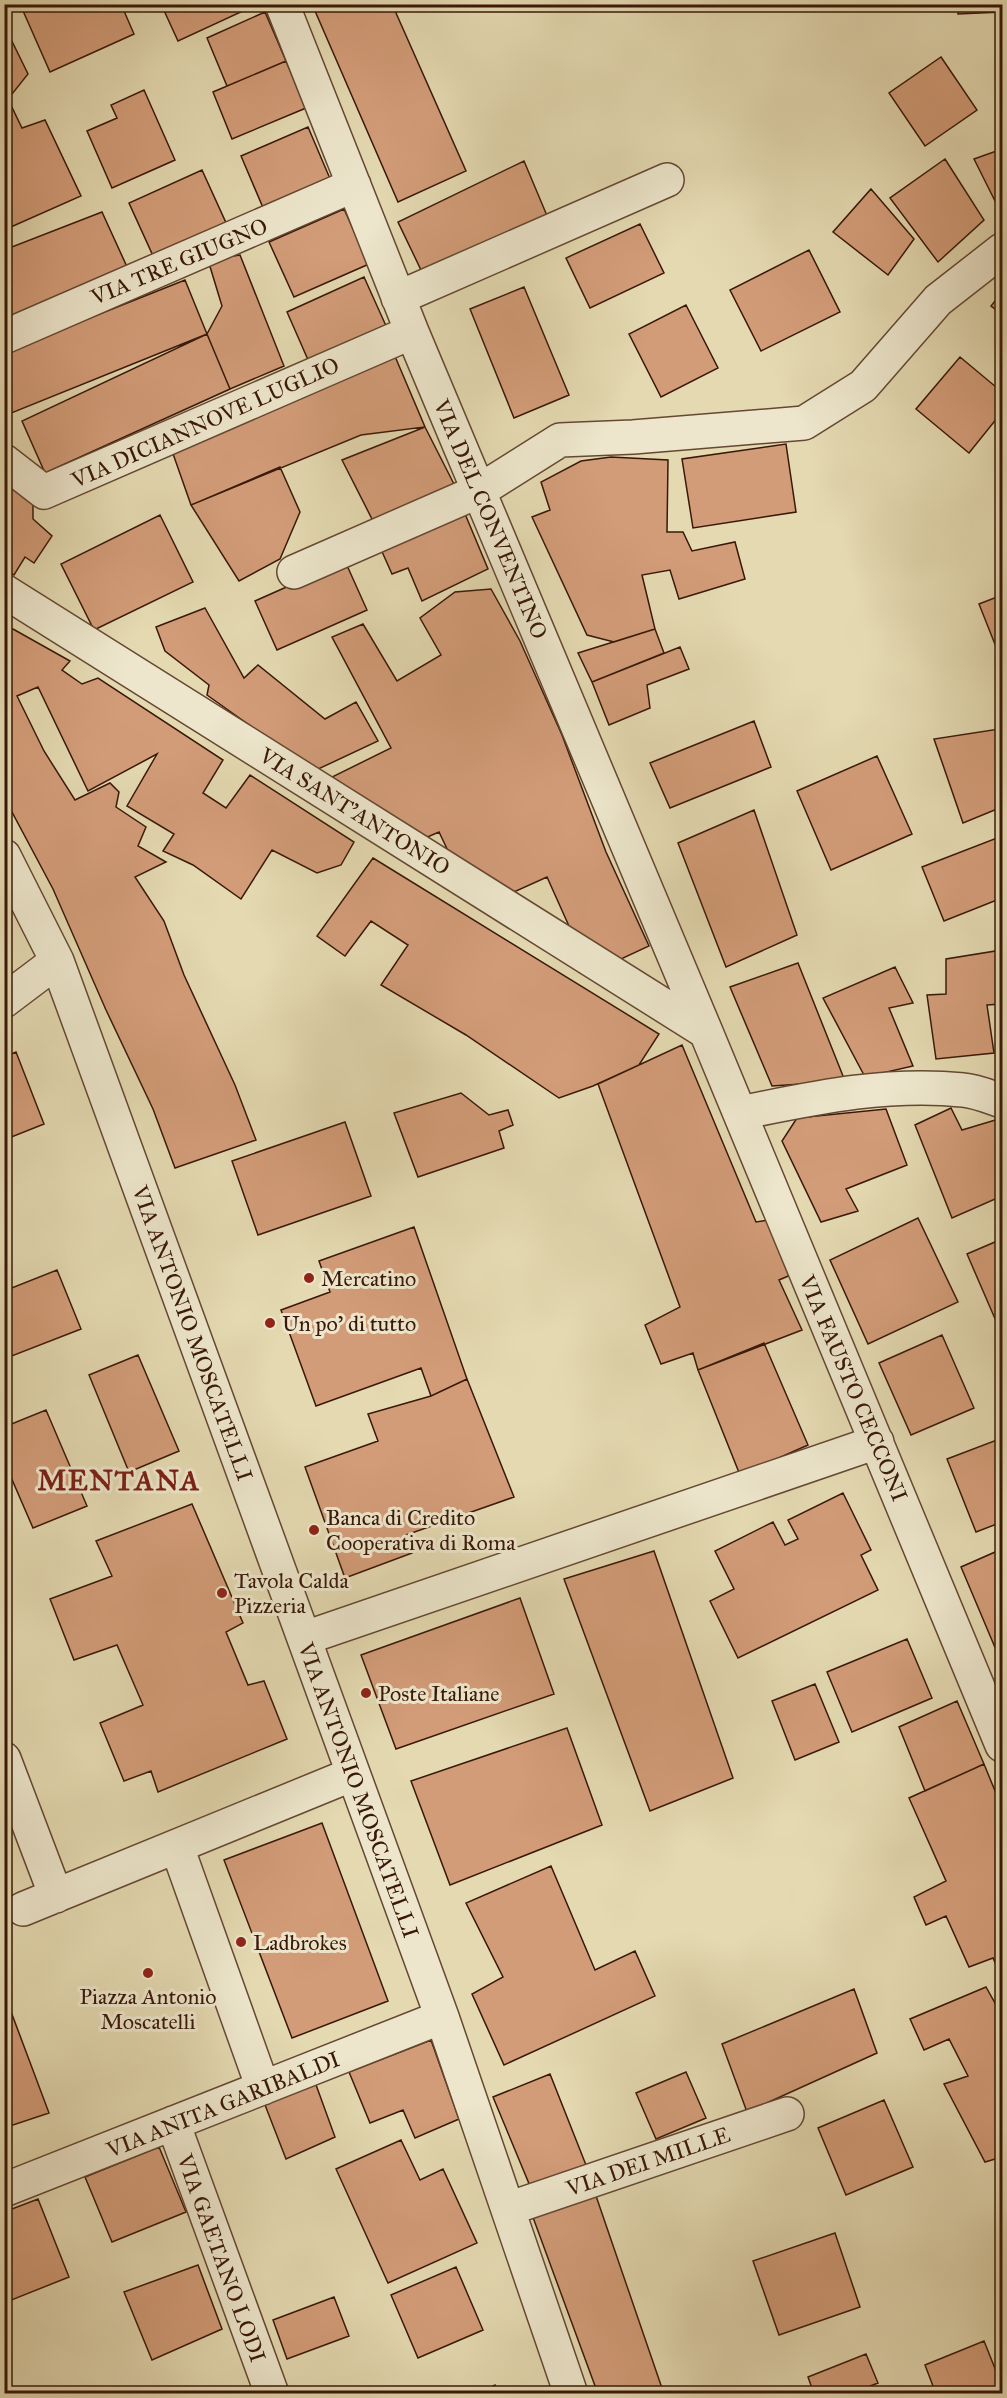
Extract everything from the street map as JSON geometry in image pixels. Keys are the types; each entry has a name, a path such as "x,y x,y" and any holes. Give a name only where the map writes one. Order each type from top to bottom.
{"street":[{"name":"VIA DEL CONVENTINO","path":"282,4 412,332 706,1032"},
{"path":"398,298 667,180"},
{"name":"VIA TRE GIUGNO","path":"4,337 354,185"},
{"path":"294,572 479,491 560,440 633,438 804,423 863,386 938,300 1002,250"},
{"name":"VIA DICIANNOVE LUGLIO","path":"4,460 44,492 412,332"},
{"name":"VIA SANT'ANTONIO","path":"4,591 706,1032"},
{"name":"VIA ANTONIO MOSCATELLI","path":"4,856 57,961 442,2017 571,2394"},
{"path":"4,1001 57,961"},
{"name":"VIA FAUSTO CECCONI","path":"706,1032 877,1442 996,1710 1002,1745"},
{"path":"740,1113 829,1094 893,1088 965,1090 1002,1101"},
{"path":"304,1638 877,1442"},
{"path":"4,1759 56,1896"},
{"path":"23,1909 353,1774"},
{"path":"177,1847 263,2088"},
{"name":"VIA ANITA GARIBALDI","path":"4,2190 442,2017"},
{"name":"VIA DEI MILLE","path":"508,2209 787,2114"},
{"name":"VIA GAETANO LODI","path":"173,2123 272,2394"}],"building":[{"path":"20,4 121,4 134,34 50,72"},
{"path":"161,4 256,4 256,5 178,41"},
{"path":"312,4 392,4 466,171 398,202"},
{"path":"959,4 1002,4 1002,12 958,14"},
{"path":"265,12 286,61 227,86 207,38"},
{"path":"4,25 28,74 8,99 22,128 45,120 81,196 4,230"},
{"path":"941,57 977,110 925,146 889,93"},
{"path":"286,61 306,108 232,139 213,92"},
{"path":"144,90 175,160 112,188 87,131 117,118 111,105"},
{"path":"308,127 331,181 264,210 241,156"},
{"path":"1002,149 1002,215 974,159"},
{"path":"945,159 984,220 938,262 890,198"},
{"path":"524,161 548,218 421,270 398,222"},
{"path":"202,170 227,225 154,258 129,203"},
{"path":"871,189 914,239 888,275 833,232"},
{"path":"344,209 369,264 294,297 269,242"},
{"path":"102,212 128,269 4,321 4,250"},
{"path":"640,224 664,273 590,308 566,258"},
{"path":"809,250 840,312 761,351 730,290"},
{"path":"240,255 284,366 230,389 207,334 222,306 208,260"},
{"path":"364,277 387,328 309,362 287,312"},
{"path":"185,280 207,334 4,416 4,352"},
{"path":"524,287 569,395 514,418 470,309"},
{"path":"1002,292 1002,314 991,306"},
{"path":"686,305 718,368 661,397 629,334"},
{"path":"207,334 230,389 45,473 22,421"},
{"path":"394,354 425,427 361,435 191,505 172,451"},
{"path":"960,357 1002,392 1002,412 969,453 916,409"},
{"path":"425,427 456,488 373,521 342,460"},
{"path":"786,444 796,512 693,528 682,459"},
{"path":"611,457 668,460 667,532 683,532 692,551 735,542 745,579 679,599 670,570 642,575 655,629 614,642 587,635 532,517 550,510 541,482 581,461"},
{"path":"280,467 300,512 280,559 239,581 191,505"},
{"path":"4,478 33,501 33,519 52,536 34,563 25,557 14,575 4,568"},
{"path":"463,509 488,569 422,601 408,568 392,574 379,545"},
{"path":"160,515 193,582 94,630 61,564"},
{"path":"345,561 367,610 277,650 255,601"},
{"path":"491,589 520,641 562,735 606,852 649,946 619,960 573,935 547,877 514,892 450,855 439,832 423,839 332,777 391,748 332,637 363,624 397,681 441,655 420,618 455,592"},
{"path":"1002,595 1002,662 979,604"},
{"path":"205,608 244,678 258,665 325,719 356,702 378,741 314,771 207,695 209,685 165,651 156,627"},
{"path":"13,629 70,661 62,670 82,684 98,678 223,760 203,793 226,808 250,775 354,842 341,865 317,873 272,850 241,899 193,865 163,851 174,834 127,806 157,754 88,791 38,687 17,696 44,751 75,800 110,783 119,792 116,807 146,827 138,846 166,862 135,877 164,921 184,975 235,1085 256,1140 175,1168 153,1109 106,1010 53,889 4,797 4,632"},
{"path":"655,629 664,653 592,682 578,653"},
{"path":"680,647 689,669 647,685 650,708 609,725 592,682"},
{"path":"754,721 771,767 670,808 650,763"},
{"path":"999,729 1002,739 1002,807 963,823 934,739"},
{"path":"877,756 912,834 831,870 797,791"},
{"path":"754,810 797,935 726,967 678,843"},
{"path":"1002,836 1002,898 944,921 922,867"},
{"path":"373,858 659,1034 639,1065 593,1086 559,1098 466,1035 381,985 408,945 371,921 345,956 317,936"},
{"path":"1002,950 1002,1004 987,1005 994,1053 936,1059 927,995 946,994 946,959"},
{"path":"798,963 845,1081 772,1086 730,987"},
{"path":"895,967 913,1003 889,1008 913,1066 865,1077 823,998"},
{"path":"682,1045 756,1222 769,1220 793,1274 779,1280 802,1330 698,1370 693,1353 661,1364 645,1325 680,1307 598,1084"},
{"path":"16,1052 44,1124 4,1140 4,1057"},
{"path":"461,1093 489,1115 508,1110 513,1125 499,1131 504,1148 418,1177 394,1113"},
{"path":"951,1108 962,1130 1002,1118 1002,1196 952,1218 915,1125"},
{"path":"886,1109 907,1165 846,1189 858,1211 821,1222 782,1141 797,1118"},
{"path":"345,1122 371,1196 258,1235 232,1161"},
{"path":"918,1218 958,1302 868,1344 830,1260"},
{"path":"414,1227 467,1379 431,1396 421,1368 316,1406 281,1310 330,1292 319,1261"},
{"path":"1002,1239 1002,1318 996,1321 967,1254"},
{"path":"57,1270 81,1329 4,1359 4,1291"},
{"path":"942,1335 974,1408 911,1435 879,1363"},
{"path":"764,1343 808,1445 740,1475 698,1370"},
{"path":"138,1355 179,1451 129,1472 89,1375"},
{"path":"467,1379 514,1497 406,1535 412,1553 345,1578 305,1467 378,1441 368,1414 431,1396"},
{"path":"46,1410 87,1506 33,1528 4,1461 4,1427"},
{"path":"1002,1438 1002,1522 976,1532 947,1459"},
{"path":"843,1493 871,1550 861,1555 878,1590 738,1658 710,1601 734,1589 715,1551 773,1522 785,1545 798,1539 788,1520"},
{"path":"192,1504 243,1623 226,1632 248,1685 264,1681 287,1739 158,1792 151,1771 124,1781 100,1723 143,1705 117,1645 74,1660 50,1599 112,1576 96,1541"},
{"path":"1002,1549 1002,1664 961,1567"},
{"path":"654,1551 733,1778 650,1811 564,1579"},
{"path":"520,1598 554,1694 396,1749 361,1655"},
{"path":"907,1639 932,1698 852,1732 827,1672"},
{"path":"815,1684 839,1742 795,1760 772,1701"},
{"path":"957,1701 984,1764 925,1791 899,1727"},
{"path":"567,1728 602,1825 450,1885 411,1781"},
{"path":"984,1764 1002,1808 1002,1978 993,1958 969,1967 946,1916 926,1925 914,1897 946,1881 909,1798"},
{"path":"322,1823 388,2001 292,2038 224,1860"},
{"path":"551,1866 595,1970 635,1951 655,1996 504,2065 472,1994 503,1977 466,1903"},
{"path":"986,1987 999,2010 1002,2009 1002,2157 985,2162 944,2084 968,2076 949,2039 924,2050 910,2019"},
{"path":"854,1989 877,2053 747,2112 722,2044"},
{"path":"4,1993 49,2113 4,2128"},
{"path":"431,2040 459,2119 415,2138 403,2110 370,2123 349,2072"},
{"path":"686,2072 706,2118 656,2139 636,2093"},
{"path":"550,2074 586,2165 530,2186 493,2097"},
{"path":"315,2082 335,2137 286,2159 265,2105"},
{"path":"884,2100 913,2167 846,2195 818,2128"},
{"path":"401,2140 420,2180 443,2169 477,2243 388,2283 336,2169"},
{"path":"159,2147 186,2212 112,2242 85,2177"},
{"path":"595,2193 664,2394 598,2394 531,2212"},
{"path":"38,2199 69,2277 4,2303 4,2212"},
{"path":"835,2233 860,2307 779,2335 753,2261"},
{"path":"198,2265 222,2329 152,2360 124,2292"},
{"path":"456,2267 483,2330 418,2358 391,2295"},
{"path":"334,2297 349,2336 287,2359 273,2320"},
{"path":"984,2341 1002,2386 1002,2394 936,2394 925,2365"},
{"path":"866,2354 878,2383 860,2390 861,2394 814,2394 808,2377"},
{"path":"495,2385 499,2394 477,2394"}],"place":[{"name":"Mercatino","path":"309,1278"},
{"name":"Un po' di tutto","path":"270,1323"},
{"name":"Banca di Credito Cooperativa di Roma","path":"314,1530"},
{"name":"Tavola Calda Pizzeria","path":"222,1593"},
{"name":"Poste Italiane","path":"366,1693"},
{"name":"Ladbrokes","path":"241,1942"},
{"name":"Piazza Antonio Moscatelli","path":"148,1973"}],"district":[{"name":"MENTANA","path":"119,1480"}]}
